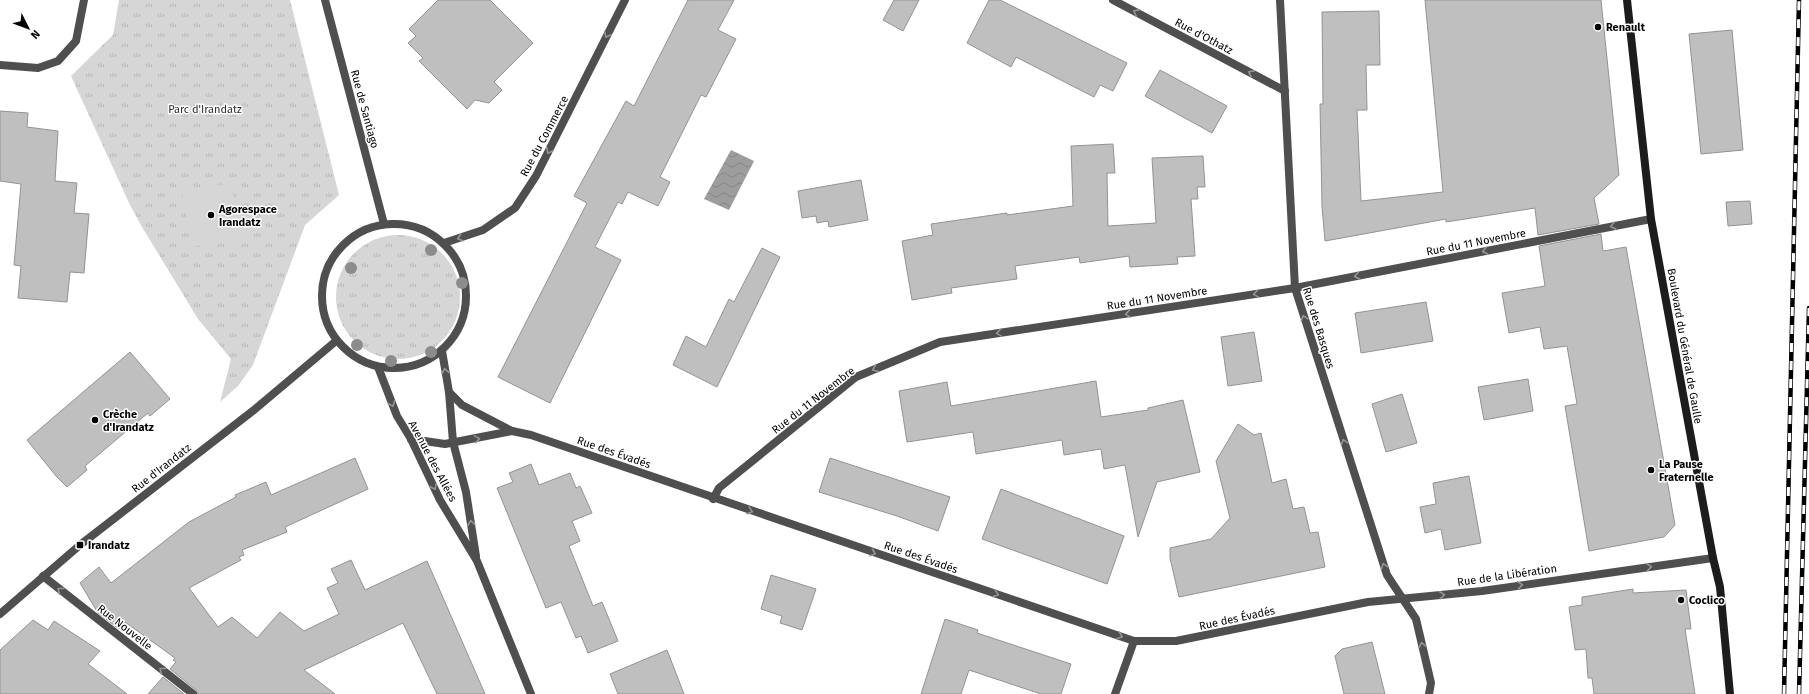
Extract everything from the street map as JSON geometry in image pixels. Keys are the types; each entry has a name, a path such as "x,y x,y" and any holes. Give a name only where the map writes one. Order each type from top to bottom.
{"main road":[{"name":"Boulevard du Général de Gaulle","path":"1627,0 1651,219 1713,558 1720,588 1730,694"}],"street":[{"path":"0,64 38,68 58,61 76,41 84,0"},
{"name":"Rue de Santiago","path":"325,0 384,224"},
{"name":"Rue du Commerce","path":"444,243 483,230 515,208 536,176 625,0"},
{"name":"Rue d'Othatz","path":"1113,0 1285,91"},
{"name":"Rue des Basques","path":"1280,0 1295,288 1386,575 1403,599"},
{"name":"Rue du 11 Novembre","path":"713,499 719,488 856,377 940,342 1295,288 1651,219"},
{"path":"384,224 406,225 426,231 444,243 456,259 462,271 466,297 463,317 455,335 442,351 428,360 412,366 395,369 378,367 362,362 348,353 336,341 326,323 322,303 323,282 329,263 341,246 357,234 384,224"},
{"name":"Rue d'Irandatz","path":"0,614 80,545 254,410 336,341"},
{"name":"Avenue des Allées","path":"442,351 449,392 453,442 466,492 477,561"},
{"name":"Avenue des Allées","path":"378,367 397,416 411,439 440,500 477,561 531,694"},
{"name":"Rue des Évadés","path":"449,392 462,405 512,431 531,435 713,499 1134,641 1176,641 1368,602 1403,599"},
{"path":"411,439 445,444 512,431"},
{"name":"Rue de la Libération","path":"1403,599 1482,590 1713,558"},
{"name":"Rue Nouvelle","path":"43,576 193,694"},
{"path":"1403,599 1416,619 1431,683 1429,694"},
{"path":"1115,694 1134,641"}],"green space":[{"name":"Parc d'Irandatz","path":"119,0 290,0 339,195 305,225 253,365 238,386 220,402 231,359 198,319 142,227 130,205 71,76 113,35"},
{"name":"Agorespace Irandatz","path":"231,183 241,238 192,247 182,192"},
{"path":"398,235 410,236 422,240 433,245 442,253 450,262 455,273 459,285 459,309 455,321 450,332 442,341 433,349 422,354 410,358 398,359 386,358 374,354 363,349 354,341 346,332 341,321 337,309 336,297 337,285 341,273 346,262 354,253 363,245 374,240 386,236"}],"water":[{"path":"731,150 754,161 729,210 704,199"}],"building":[{"path":"438,0 490,0 533,43 494,82 502,90 489,103 475,100 467,109 419,61 423,58 408,43 416,36 409,29"},
{"path":"688,0 734,0 718,30 736,39 706,97 701,95 660,177 670,182 658,206 628,192 622,204 618,202 595,247 621,260 550,403 498,377 587,203 574,196 626,101 634,106"},
{"path":"894,0 919,0 903,31 883,20"},
{"path":"989,0 1000,0 1127,63 1113,91 1100,85 1094,97 1016,57 1011,67 967,43"},
{"path":"1425,0 1601,0 1619,175 1594,198 1599,224 1538,235 1535,208 1446,222 1446,219 1325,241 1322,206 1320,104 1323,104 1322,12 1379,11 1380,65 1366,65 1367,110 1357,110 1361,201 1443,192"},
{"path":"1732,30 1743,150 1701,154 1689,34"},
{"path":"1160,70 1227,106 1212,133 1145,96"},
{"path":"0,111 28,113 27,127 58,131 55,181 77,183 74,213 89,214 84,273 70,272 67,302 18,298 21,266 14,265 21,184 0,181"},
{"path":"1113,144 1115,173 1107,173 1108,226 1156,223 1152,158 1203,156 1205,187 1197,187 1198,199 1191,199 1195,256 1177,257 1178,264 1130,267 1129,256 1080,263 1079,257 1015,266 1017,279 951,288 952,293 912,300 902,241 933,235 931,224 1007,213 1007,215 1073,206 1071,146"},
{"path":"861,180 868,220 829,227 828,221 817,223 816,216 802,218 798,191"},
{"path":"1750,201 1752,224 1728,226 1726,202"},
{"path":"1601,234 1603,251 1626,247 1675,525 1664,537 1589,551 1565,406 1577,404 1567,346 1544,349 1540,327 1509,333 1502,293 1545,286 1539,246"},
{"path":"762,248 780,257 717,387 673,365 686,336 706,347 729,299 734,302"},
{"path":"1426,302 1433,341 1361,353 1355,313"},
{"path":"1254,332 1262,381 1228,386 1221,337"},
{"name":"Crèche d'Irandatz","path":"130,352 170,399 150,416 148,413 85,466 87,470 67,487 56,476 27,440"},
{"path":"1528,379 1533,411 1484,420 1478,387"},
{"path":"1096,381 1101,417 1148,410 1148,408 1183,400 1200,472 1157,482 1138,537 1125,465 1104,469 1101,449 1064,455 1062,440 976,454 973,432 907,442 899,391 947,382 951,406"},
{"path":"1402,394 1417,443 1386,452 1372,404"},
{"path":"1238,424 1254,435 1261,433 1272,483 1286,479 1293,509 1304,507 1310,533 1318,532 1325,567 1179,597 1170,558 1170,548 1211,539 1230,518 1216,461"},
{"path":"355,458 368,489 285,527 287,532 242,550 244,555 239,557 241,560 189,588 218,627 232,617 257,638 280,612 304,631 339,614 327,588 338,583 331,569 351,560 365,590 427,561 485,694 437,694 403,623 304,670 335,694 198,694 196,690 170,669 176,662 173,660 175,658 125,622 119,629 98,613 80,583 99,567 111,583 189,522 236,497 235,495 266,482 271,495"},
{"path":"830,458 950,497 938,531 897,516 819,492"},
{"path":"531,464 539,485 570,473 576,488 580,486 592,513 572,521 580,541 569,546 593,606 602,602 618,641 588,653 581,636 576,638 561,602 546,608 497,488 513,482 509,473"},
{"path":"1469,476 1481,543 1445,550 1441,529 1425,533 1420,507 1436,504 1433,483"},
{"path":"1001,489 1124,536 1107,584 982,539"},
{"path":"771,575 816,589 802,630 780,623 782,616 761,609"},
{"path":"1633,589 1633,593 1686,590 1691,629 1685,629 1695,694 1594,694 1592,678 1588,678 1586,649 1575,650 1569,607 1582,605 1582,597"},
{"path":"945,619 978,630 977,633 1071,664 1061,694 1041,694 969,670 961,694 921,694"},
{"path":"33,620 48,630 54,621 100,651 88,664 127,694 0,694 0,650"},
{"path":"1372,642 1385,694 1344,694 1335,656 1342,649"},
{"path":"667,650 684,694 618,694 610,674"},
{"path":"163,677 184,694 148,694"}],"railway":[{"path":"1784,694 1799,0"},
{"path":"1799,694 1809,308"}],"place":[{"name":"Renault","path":"1598,27"},
{"name":"Agorespace Irandatz","path":"211,215"},
{"name":"Crèche d'Irandatz","path":"95,420"},
{"name":"La Pause Fraternelle","path":"1651,470"},
{"name":"Irandatz","path":"80,545"},
{"name":"Coclico","path":"1681,600"}]}
